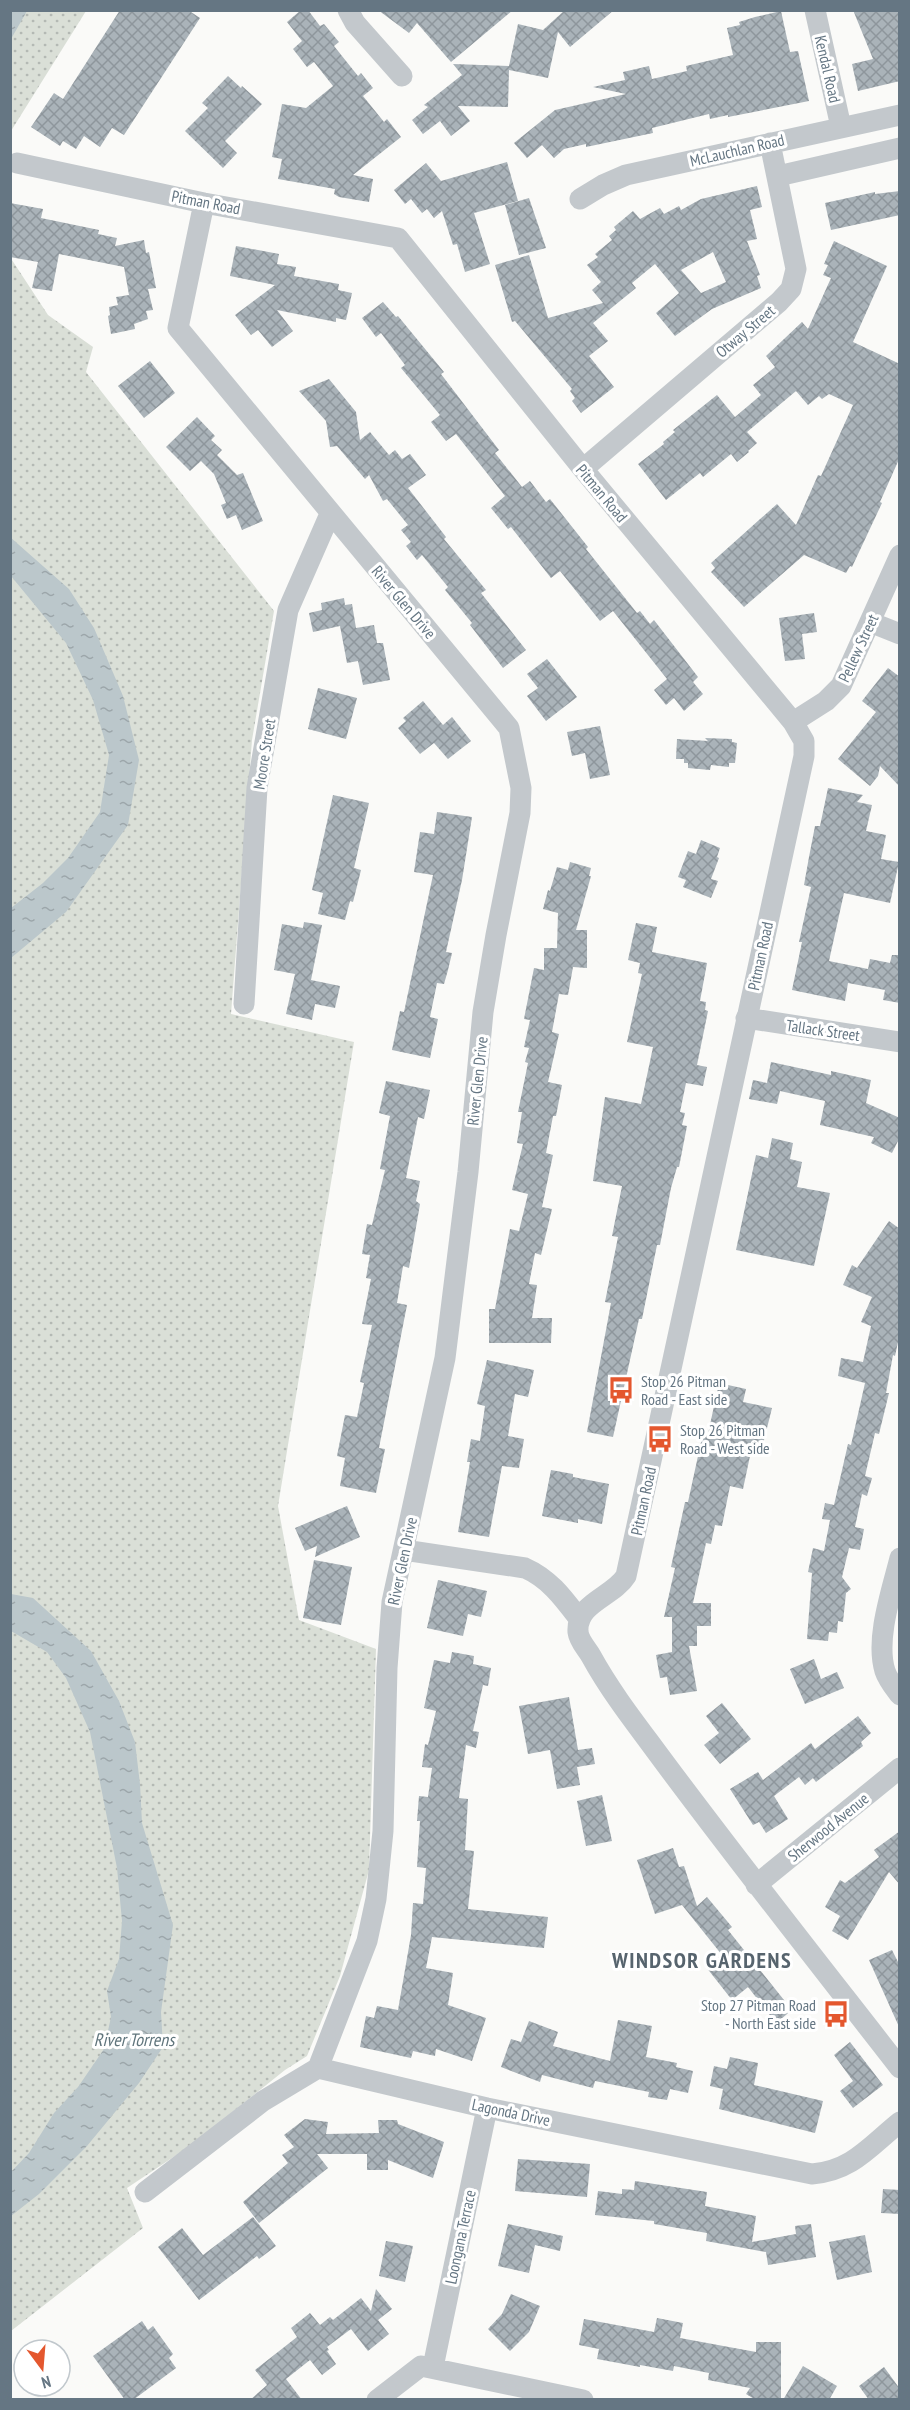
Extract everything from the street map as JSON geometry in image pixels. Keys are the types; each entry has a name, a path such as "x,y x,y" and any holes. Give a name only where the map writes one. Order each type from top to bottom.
{"street":[{"path":"348,10 355,23 402,76"},
{"name":"Kendal Road","path":"815,10 841,126"},
{"name":"McLauchlan Road","path":"580,199 626,175 900,114"},
{"name":"Otway Street","path":"583,469 779,302 791,289 796,269 770,143"},
{"path":"778,176 900,148"},
{"name":"Pitman Road","path":"17,163 204,202 398,238 583,469 793,722 804,741 804,756 626,1576 615,1589 594,1602 580,1620"},
{"name":"River Glen Drive","path":"204,202 178,328 509,728 521,788 520,813 483,1012 468,1172 445,1358 392,1602 383,1831 376,1899 368,1941 318,2068"},
{"name":"Moore Street","path":"244,1004 257,788 288,610 330,514"},
{"name":"Pellew Street","path":"793,722 826,701 841,686 900,555"},
{"path":"870,622 900,634"},
{"name":"Tallack Street","path":"746,1018 900,1042"},
{"path":"404,1550 525,1568 538,1574 549,1583 580,1620 578,1633 581,1641 608,1687 756,1886 898,2063"},
{"path":"900,1558 882,1648 885,1670 900,1695"},
{"name":"Sherwood Avenue","path":"756,1886 900,1768"},
{"path":"145,2192 263,2101 318,2068"},
{"name":"Lagonda Drive","path":"318,2068 487,2108 812,2174 842,2168 900,2122"},
{"name":"Loongana Terrace","path":"433,2367 487,2108"},
{"path":"377,2400 421,2366 583,2400"}],"shaded area":[{"path":"11,11 86,11 11,131"},
{"path":"10,257 48,315 93,347 86,372 274,611 252,740 231,1014 354,1042 278,1506 299,1620 376,1649 369,1870 340,1976 307,2056 285,2070 190,2146 127,2188 143,2228 11,2331"}],"water":[{"path":"10,11 27,11 11,39"},
{"path":"10,537 69,589 94,628 123,696 139,760 128,825 66,912 11,958 11,908 43,883 68,858 100,812 109,755 93,700 66,643 11,576"},
{"name":"River Torrens","path":"11,1594 33,1598 91,1651 119,1701 135,1742 142,1823 173,1925 161,2012 163,2047 139,2083 87,2146 39,2194 11,2216 11,2172 29,2153 54,2113 78,2087 104,2049 111,2017 107,1991 119,1959 122,1921 117,1868 90,1732 66,1678 47,1652 11,1631"}],"building":[{"path":"120,10 188,10 200,18 124,135 112,128 100,147 84,136 76,149 63,141 60,146 31,127 54,93 63,99"},
{"path":"301,10 308,10 320,26 324,24 339,42 334,46 358,76 361,73 373,88 363,96 384,122 387,119 401,137 353,175 373,179 369,202 339,197 334,194 335,189 278,179 282,159 272,157 282,104 306,108 333,86 314,62 307,67 293,49 302,41 287,22"},
{"path":"378,10 513,10 451,62 417,23 409,33"},
{"path":"565,10 614,10 570,47 558,32 548,78 509,70 508,107 458,106 470,121 451,136 440,121 423,134 412,120 428,107 424,105 462,75 453,64 509,66 518,24 543,30"},
{"path":"853,10 900,10 900,81 858,91 852,64 873,59"},
{"path":"781,11 790,52 798,51 809,101 728,117 728,115 710,119 709,114 652,128 653,133 586,147 586,144 564,149 554,158 542,145 527,158 514,143 555,110 626,94 593,87 625,80 623,72 649,66 652,79 687,71 686,66 733,55 727,28 740,25 739,22"},
{"path":"228,76 262,104 225,141 237,153 223,168 185,131 208,108 202,103"},
{"path":"507,162 518,201 474,213 490,264 465,272 457,244 453,245 442,211 434,218 427,209 422,213 411,199 405,204 394,190 426,163 441,181"},
{"path":"757,186 762,207 750,210 757,239 747,241 760,275 757,276 761,288 712,309 675,336 656,313 679,293 655,264 632,283 636,288 593,323 608,341 589,356 614,387 581,413 572,401 575,398 570,391 572,389 515,321 512,322 495,265 529,255 548,318 603,303 592,290 601,282 587,265 598,257 595,254 612,240 609,236 616,230 614,227 633,211 640,219 660,208 664,214 679,206 681,210 701,199","holes":["713,252 726,282 701,293 681,270"]},
{"path":"900,191 900,215 831,230 825,203 875,192 875,194"},
{"path":"529,198 546,248 519,255 505,205"},
{"path":"10,203 43,209 41,218 99,230 98,234 117,238 115,246 144,240 146,253 149,252 156,288 148,289 153,310 146,311 148,319 134,324 135,329 111,334 109,307 118,305 116,297 129,295 124,267 59,254 52,291 32,288 38,262 10,257"},
{"path":"834,241 887,266 853,342 900,364 900,457 880,502 882,503 852,567 850,566 846,573 804,555 744,607 711,572 715,568 711,563 777,504 796,525 853,405 829,394 822,399 819,396 808,405 796,391 747,432 757,443 749,452 737,462 731,454 703,477 700,473 666,500 638,464 664,444 663,442 675,432 673,430 717,395 735,417 761,395 753,385 775,367 766,356 802,322 808,329 831,278 823,275 828,265 824,264"},
{"path":"236,246 279,254 277,264 296,267 294,276 339,284 338,290 352,293 346,320 336,318 336,322 277,310 293,331 272,347 258,330 251,335 235,315 275,285 230,276"},
{"path":"383,302 396,317 398,316 444,372 441,374 499,450 495,453 522,487 530,481 546,502 550,499 637,613 640,611 650,624 654,620 698,677 693,682 703,694 684,711 674,698 666,705 654,690 667,679 613,611 600,621 560,571 551,578 511,527 508,529 491,508 505,496 456,434 446,441 431,422 440,415 401,368 405,365 381,333 376,337 362,318"},
{"path":"150,361 175,393 144,418 118,386"},
{"path":"329,379 356,412 360,440 370,432 389,455 395,450 402,459 410,454 426,475 408,488 446,537 444,539 486,590 481,593 526,650 503,668 470,625 472,623 445,590 448,587 422,555 417,560 406,546 411,542 401,530 408,525 387,499 383,501 369,475 365,479 337,446 330,447 326,421 299,391"},
{"path":"197,417 215,436 211,440 222,450 217,455 237,475 243,473 263,521 242,530 236,515 227,519 221,505 226,503 214,474 201,461 190,471 166,447"},
{"path":"344,598 345,605 352,604 356,628 374,625 377,643 383,643 390,680 363,685 358,661 347,663 340,626 313,632 309,613 322,610 321,603"},
{"path":"814,613 817,632 802,634 805,659 785,661 779,618"},
{"path":"547,659 577,697 546,721 527,696 538,688 527,674"},
{"path":"888,668 900,677 900,787 880,766 878,776 870,786 838,759 876,712 862,701"},
{"path":"318,688 357,698 346,739 308,729"},
{"path":"423,701 443,725 452,717 471,741 448,759 434,743 420,754 398,728 406,721 403,718"},
{"path":"600,726 610,775 590,779 585,753 572,756 567,732"},
{"path":"705,738 732,739 732,742 737,743 735,763 729,763 729,767 711,765 710,770 688,768 688,763 684,763 684,759 676,759 677,739 708,741"},
{"path":"828,788 863,795 857,802 872,805 866,831 886,835 881,859 899,862 890,903 844,893 829,961 868,969 870,959 890,963 892,955 900,955 900,1003 883,1000 885,990 848,983 845,1001 792,990 802,942 799,942 811,887 804,885 815,826 820,826"},
{"path":"333,795 369,803 354,868 361,870 353,902 350,901 345,920 318,914 323,893 312,890"},
{"path":"437,812 472,817 462,880 446,952 452,953 444,984 437,983 430,1017 438,1019 430,1058 392,1050 400,1011 404,1012 433,875 414,872 420,832 434,834"},
{"path":"701,840 720,848 717,857 719,858 711,879 718,881 711,898 683,887 686,880 678,877 688,851 696,854"},
{"path":"570,862 591,868 589,876 591,876 576,930 587,930 587,968 573,967 568,995 559,994 552,1032 559,1034 548,1082 562,1085 546,1153 553,1155 542,1207 552,1209 541,1255 535,1253 529,1284 537,1285 532,1318 552,1318 551,1343 489,1343 489,1309 495,1309 510,1229 519,1231 528,1194 512,1190 523,1144 517,1143 522,1112 518,1112 528,1063 525,1062 529,1048 524,1047 530,1020 524,1019 534,968 544,970 544,948 557,948 558,913 543,909 548,890 550,891 557,867 568,870"},
{"path":"304,922 322,925 311,980 340,986 335,1008 315,1004 312,1020 286,1014 295,974 274,970 282,924 303,928"},
{"path":"636,923 657,927 652,952 707,963 700,1001 706,1002 705,1010 708,1011 697,1065 707,1067 703,1086 686,1083 680,1112 685,1113 682,1125 687,1126 679,1167 677,1167 671,1188 660,1245 657,1245 642,1319 639,1319 613,1437 587,1432 611,1303 605,1302 618,1237 612,1236 622,1186 593,1181 605,1097 641,1104 653,1047 627,1042 642,974 638,973 640,963 628,960"},
{"path":"771,1062 831,1075 831,1071 871,1080 866,1103 900,1118 900,1137 892,1153 871,1143 874,1137 820,1125 825,1101 780,1091 777,1104 749,1099 753,1080 767,1083"},
{"path":"386,1081 430,1090 424,1119 418,1117 406,1178 420,1181 416,1201 420,1204 409,1268 403,1266 397,1303 407,1305 379,1448 385,1449 376,1493 340,1486 345,1458 337,1456 345,1415 357,1417 364,1383 360,1382 372,1325 362,1324 371,1279 366,1278 370,1255 362,1254 367,1224 372,1225 385,1170 380,1169 390,1116 379,1113"},
{"path":"772,1138 793,1143 790,1159 802,1162 797,1187 830,1193 814,1266 736,1250 756,1155 768,1158"},
{"path":"889,1221 900,1229 900,1333 895,1356 893,1355 886,1393 889,1393 879,1434 875,1433 865,1476 872,1478 867,1496 862,1494 855,1527 864,1529 860,1550 849,1548 842,1577 851,1589 846,1593 843,1622 838,1621 837,1633 829,1632 828,1641 807,1639 812,1573 808,1572 813,1548 824,1551 830,1520 822,1519 825,1503 834,1505 865,1383 838,1376 841,1358 863,1362 871,1326 861,1322 872,1297 843,1285 852,1265 857,1268"},
{"path":"487,1360 534,1370 528,1397 515,1394 508,1436 524,1439 519,1468 502,1466 489,1537 458,1532 470,1462 467,1462 471,1439 480,1441 485,1406 477,1404"},
{"path":"719,1383 746,1389 743,1402 772,1408 763,1444 753,1442 743,1489 730,1486 722,1526 715,1525 711,1544 706,1543 693,1603 711,1603 711,1626 697,1626 697,1646 689,1646 697,1691 670,1695 667,1677 660,1678 656,1655 672,1652 672,1617 664,1617 675,1568 671,1567 703,1433 708,1434"},
{"path":"551,1470 609,1484 602,1524 578,1519 578,1523 542,1516"},
{"path":"347,1506 360,1537 315,1557 317,1546 305,1551 295,1528"},
{"path":"314,1560 352,1567 341,1625 303,1618"},
{"path":"438,1580 487,1591 481,1617 468,1614 463,1636 427,1628"},
{"path":"452,1652 474,1656 473,1664 491,1668 488,1686 483,1685 473,1731 479,1732 476,1748 466,1745 459,1798 468,1799 465,1850 474,1851 468,1909 548,1917 544,1948 432,1937 426,1968 453,1973 448,2005 486,2018 472,2061 436,2049 435,2056 413,2051 411,2058 360,2047 366,2016 374,2018 377,2006 398,2010 411,1935 413,1903 423,1904 426,1868 417,1867 420,1821 417,1821 419,1796 428,1797 432,1768 422,1767 425,1744 428,1745 436,1711 424,1708 434,1660 450,1663"},
{"path":"814,1659 821,1679 837,1672 844,1688 805,1704 790,1669"},
{"path":"569,1697 578,1750 592,1748 595,1764 577,1767 580,1785 557,1789 550,1750 528,1754 519,1706"},
{"path":"722,1703 751,1739 720,1764 704,1745 719,1733 706,1716"},
{"path":"858,1716 871,1733 861,1742 863,1746 816,1782 813,1778 805,1785 799,1777 774,1796 788,1819 766,1833 759,1822 753,1825 730,1789 758,1772 763,1780 811,1743 815,1749"},
{"path":"602,1795 612,1841 586,1846 577,1801"},
{"path":"900,1831 900,1885 889,1872 848,1940 832,1931 840,1916 825,1907 840,1880 845,1883 879,1857 874,1850"},
{"path":"673,1848 679,1867 684,1866 697,1906 707,1897 732,1927 728,1930 792,2010 776,2023 748,1987 732,2000 706,1967 722,1955 682,1905 655,1914 637,1860"},
{"path":"892,1950 900,1966 900,2029 869,1960"},
{"path":"618,2020 652,2026 646,2057 677,2063 676,2067 693,2071 688,2093 670,2089 667,2100 648,2097 649,2092 595,2081 593,2088 542,2075 540,2082 501,2067 511,2039 521,2042 529,2021 558,2032 553,2046 610,2061"},
{"path":"850,2042 883,2085 853,2108 840,2091 853,2081 834,2055"},
{"path":"730,2057 758,2063 754,2085 823,2101 815,2133 719,2109 723,2089 710,2086 714,2066 727,2069"},
{"path":"305,2119 328,2122 326,2134 379,2133 378,2120 397,2120 398,2124 444,2142 433,2178 388,2160 388,2170 367,2170 367,2154 317,2154 328,2168 259,2223 243,2202 288,2163 282,2155 294,2147 284,2135"},
{"path":"518,2159 590,2164 587,2197 515,2191"},
{"path":"635,2181 707,2192 705,2206 756,2216 752,2242 796,2234 795,2226 811,2224 816,2257 768,2265 766,2252 706,2241 707,2233 654,2224 654,2221 595,2215 598,2191 622,2194 622,2189 634,2190"},
{"path":"883,2189 900,2190 900,2214 881,2213"},
{"path":"253,2217 276,2246 259,2259 257,2256 199,2300 158,2247 182,2228 203,2255"},
{"path":"508,2224 563,2236 560,2251 535,2245 529,2273 498,2266"},
{"path":"865,2235 872,2272 837,2280 829,2242"},
{"path":"386,2241 413,2246 405,2282 379,2276"},
{"path":"376,2289 392,2309 378,2320 389,2334 368,2351 351,2329 327,2347 329,2350 327,2351 336,2364 322,2375 310,2360 286,2379 302,2400 250,2400 267,2385 255,2370 297,2337 291,2328 310,2313 320,2325 330,2317 333,2320 361,2298 371,2311"},
{"path":"511,2294 540,2306 529,2332 510,2351 488,2329 502,2314"},
{"path":"657,2318 683,2323 680,2338 756,2352 756,2342 781,2342 781,2400 756,2400 746,2394 750,2388 708,2380 709,2373 674,2366 673,2371 640,2365 640,2367 597,2359 599,2349 579,2345 584,2319 654,2332"},
{"path":"142,2321 148,2330 153,2326 173,2354 169,2358 176,2368 133,2400 125,2400 93,2356"},
{"path":"803,2366 837,2386 829,2400 783,2400"},
{"path":"884,2367 900,2389 900,2400 869,2400 859,2386"}],"place":[{"name":"Stop 26 Pitman Road - East side","path":"621,1390"},
{"name":"Stop 26 Pitman Road - West side","path":"660,1439"},
{"name":"Stop 27 Pitman Road - North East side","path":"836,2014"}],"district":[{"name":"WINDSOR GARDENS","path":"702,1960"}]}
